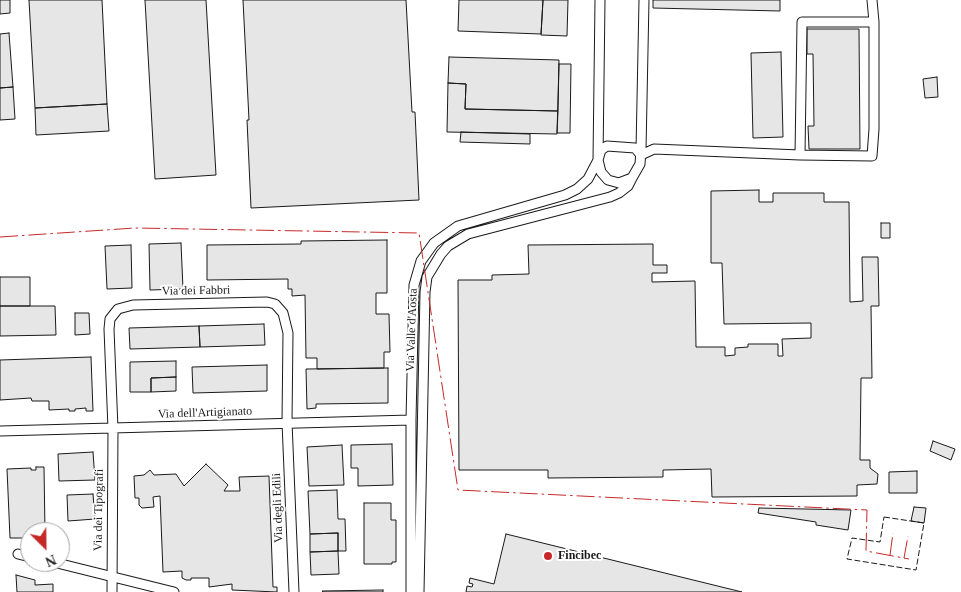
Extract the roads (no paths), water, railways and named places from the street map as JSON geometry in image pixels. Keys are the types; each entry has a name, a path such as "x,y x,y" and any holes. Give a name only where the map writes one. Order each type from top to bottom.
{"street":[{"name":"Via Valle d'Aosta","path":"598,160 600,0"},
{"name":"Via Valle d'Aosta","path":"419,592 424,292 427,276 448,246 468,234 610,197 628,186 640,164 641,154 644,0"},
{"path":"641,154 654,149 872,156 874,129 874,22 872,0"},
{"path":"800,155 802,22 874,22"},
{"name":"Via Valle d'Aosta","path":"411,592 411,420 414,284 421,261 434,243 458,226 565,195 577,189 588,179 601,150 607,146 635,148 641,154"},
{"path":"598,160 602,172 608,180 619,183 632,178"},
{"name":"Via dei Fabbri","path":"113,429 110,319 118,309 133,305 267,302 275,304 283,313 288,333 287,422"},
{"name":"Via dell'Artigianato","path":"0,431 411,420"},
{"name":"Via degli Edili","path":"287,422 294,592"},
{"name":"Via dei Tipografi","path":"112,592 113,429"},
{"path":"70,566 174,592"}],"place":[{"name":"Fincibec","path":"548,556"}]}
